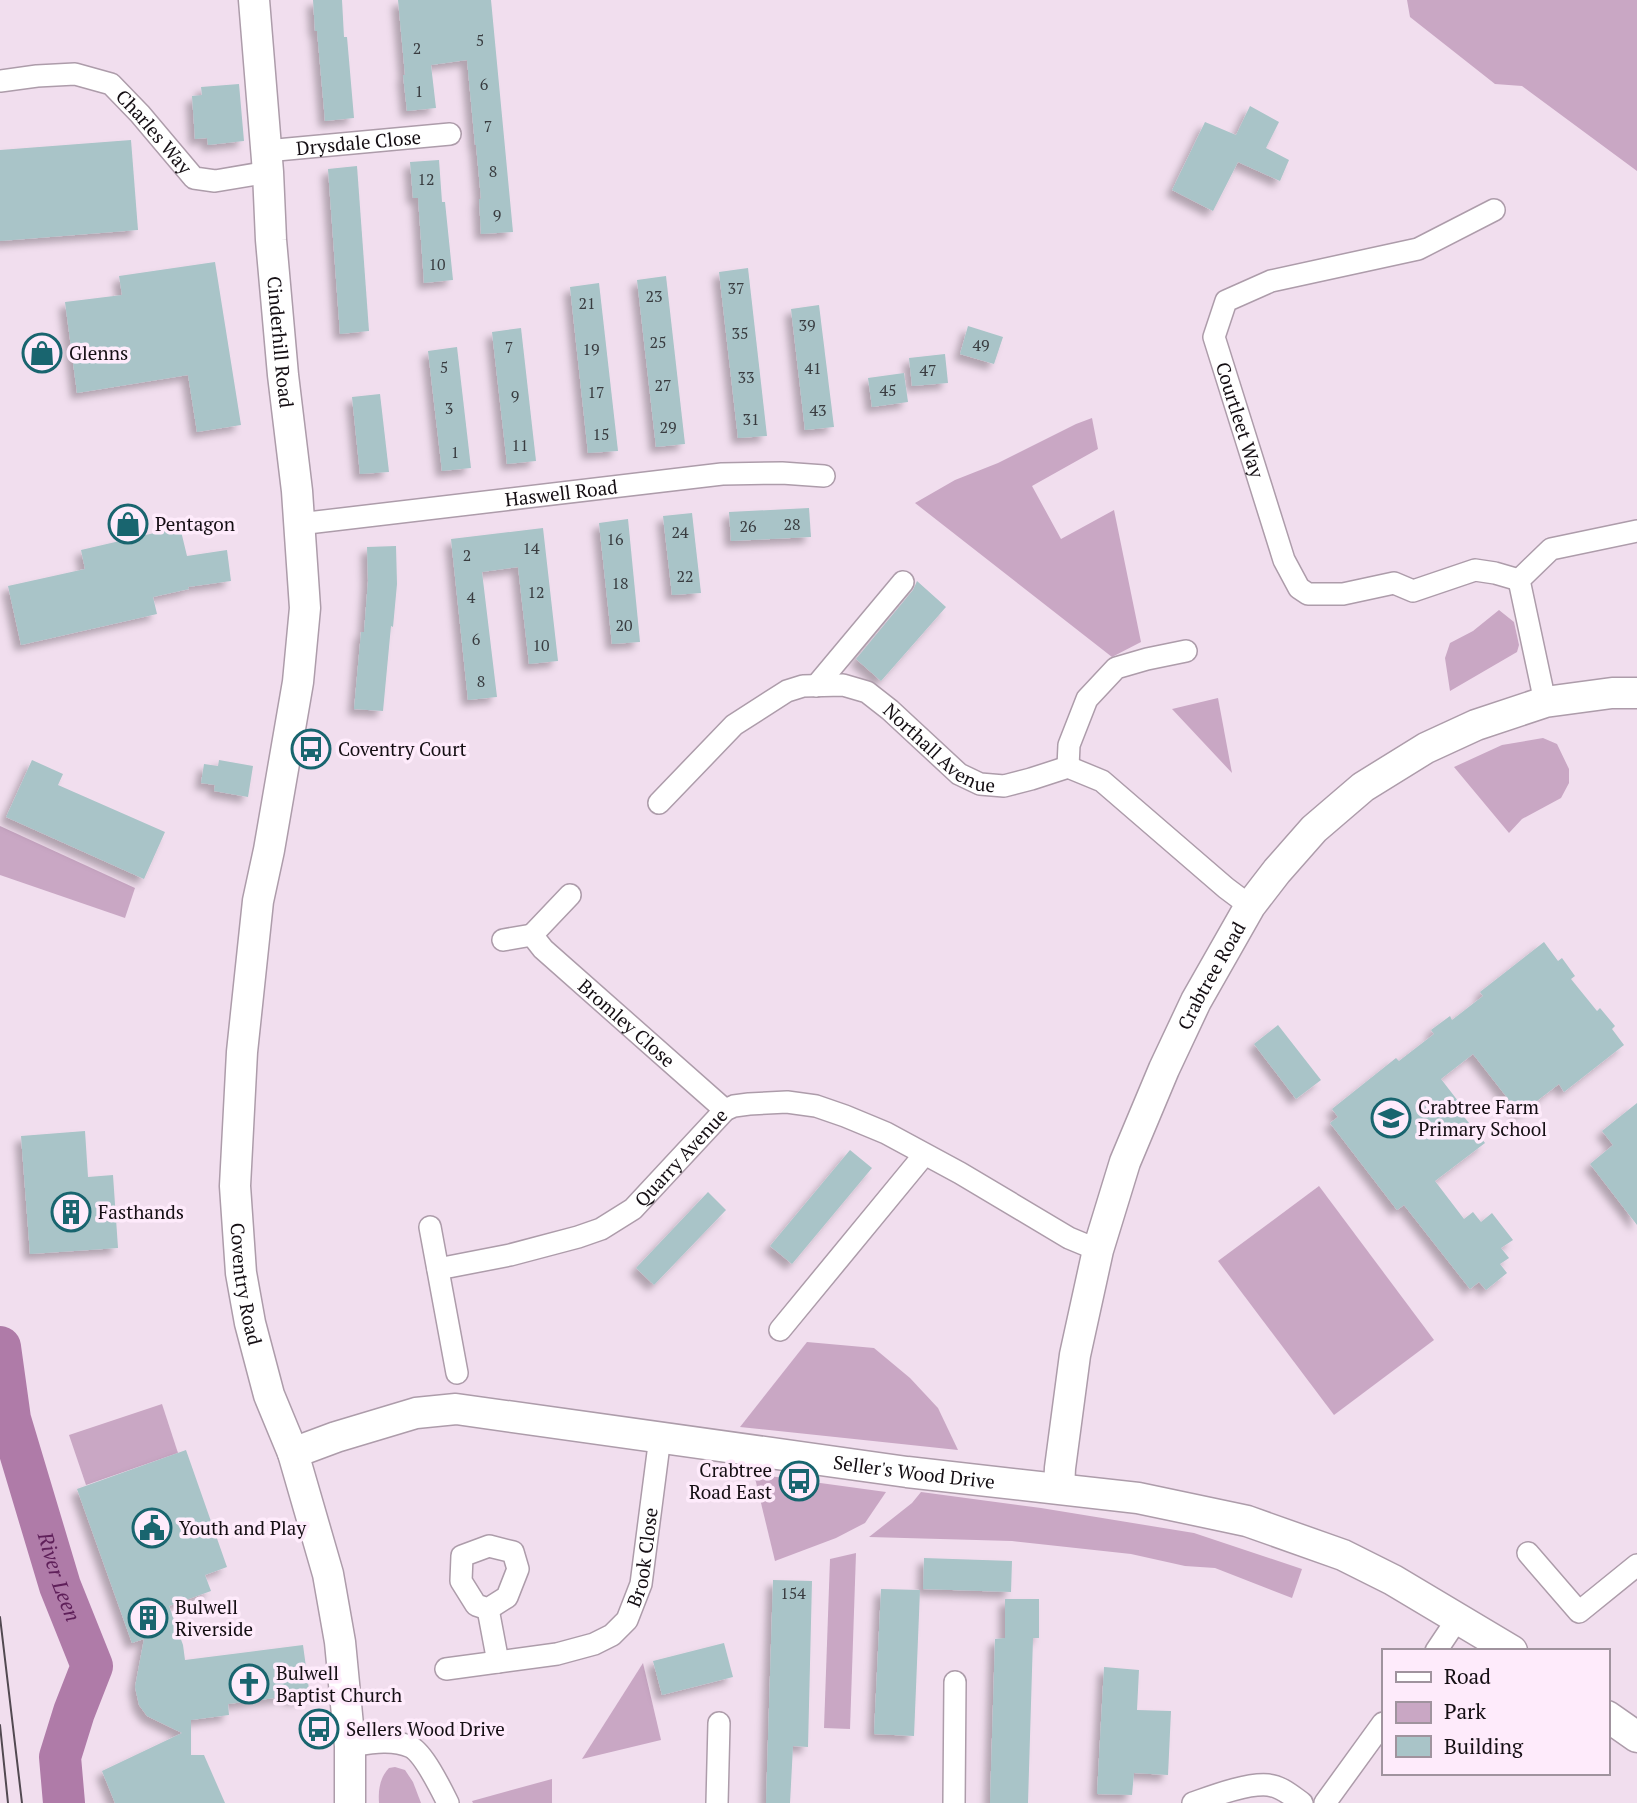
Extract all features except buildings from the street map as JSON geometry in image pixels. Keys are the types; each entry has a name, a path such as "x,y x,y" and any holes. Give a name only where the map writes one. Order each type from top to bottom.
{"street":[{"name":"Cinderhill Road","path":"254,0 271,240 297,491 305,608 298,682"},
{"name":"Charles Way","path":"0,81 75,74 111,84 194,178 215,181 267,162"},
{"name":"Drysdale Close","path":"267,162 450,134"},
{"name":"Courtleet Way","path":"1494,209 1418,249 1271,281 1226,301 1214,337 1284,560 1299,589 1308,594 1343,594 1394,583 1413,591 1475,570 1519,580"},
{"name":"Haswell Road","path":"299,524 722,474 824,475"},
{"path":"1545,702 1519,580 1551,550 1637,531"},
{"path":"816,686 903,582"},
{"path":"1186,651 1116,668 1087,699 1069,745 1068,767 1102,781 1250,906"},
{"name":"Coventry Road","path":"298,682 258,901 242,1052 235,1186 241,1273 250,1323 269,1395 293,1453 328,1574 340,1643 349,1745 350,1803"},
{"name":"Northall Avenue","path":"659,803 734,725 787,691 803,686 843,685 867,692 959,774 980,784 1004,786 1068,767"},
{"name":"Crabtree Road","path":"1059,1488 1074,1355 1098,1250 1125,1162 1196,1001 1250,906 1314,829 1363,787 1426,748 1476,725 1545,702 1637,692"},
{"path":"503,940 533,934 570,895"},
{"name":"Bromley Close","path":"533,934 543,949 725,1110"},
{"name":"Quarry Avenue","path":"438,1269 510,1255 601,1229 633,1209 725,1110 762,1102 816,1106 886,1133 960,1173 1069,1238 1098,1250"},
{"path":"780,1330 924,1155"},
{"path":"430,1227 457,1373"},
{"name":"Seller's Wood Drive","path":"293,1453 416,1413 456,1409 908,1472 1138,1499 1247,1521 1343,1555 1393,1580 1509,1649"},
{"name":"Brook Close","path":"446,1669 557,1654 594,1644 612,1635 627,1620 642,1584 660,1437"},
{"path":"1528,1553 1579,1612 1637,1564"},
{"path":"488,1609 498,1662"},
{"path":"1437,1649 1458,1618"},
{"path":"954,1803 955,1682"},
{"path":"1609,1717 1637,1737"},
{"path":"718,1803 719,1723"},
{"path":"1325,1803 1382,1724"},
{"path":"349,1745 378,1741 413,1748 431,1771 448,1803"},
{"path":"1193,1803 1228,1791 1269,1785 1286,1791 1302,1803"}],"green space":[{"path":"1407,0 1637,0 1637,171 1522,86 1495,84 1410,17"},
{"path":"1092,418 1098,449 1032,486 1061,539 1114,510 1141,642 1112,657 915,503 955,480 998,463"},
{"path":"1499,610 1514,622 1519,645 1517,652 1450,691 1445,658 1450,643 1473,631"},
{"path":"1218,698 1232,773 1172,709"},
{"path":"1543,738 1557,744 1569,769 1569,783 1561,798 1522,819 1509,833 1454,767 1502,745"},
{"path":"0,826 135,888 125,918 0,875"},
{"path":"1319,1186 1434,1340 1334,1415 1218,1261"},
{"path":"807,1342 874,1348 910,1378 938,1408 958,1450 740,1427"},
{"path":"162,1404 178,1453 86,1485 69,1435"},
{"path":"754,1474 886,1492 865,1523 836,1538 775,1561"},
{"path":"921,1492 1194,1533 1302,1569 1292,1598 1215,1568 1185,1566 1131,1554 1012,1541 869,1537 912,1503"},
{"path":"856,1553 850,1729 824,1728 830,1559"},
{"path":"643,1663 661,1740 582,1759"},
{"path":"389,1768 405,1770 421,1803 379,1803 382,1780"},
{"path":"552,1779 552,1803 472,1801"}],"waterway":[{"name":"River Leen","path":"0,1347 10,1419 60,1586 92,1666 60,1757 64,1803"}],"tram line":[{"path":"0,1617 22,1803"},
{"path":"0,1725 8,1803"}],"place":[{"name":"Glenns","path":"42,353"},
{"name":"Pentagon","path":"128,524"},
{"name":"Coventry Court","path":"311,749"},
{"name":"Crabtree Farm Primary School","path":"1391,1118"},
{"name":"Fasthands","path":"71,1212"},
{"name":"Crabtree Road East","path":"799,1481"},
{"name":"Youth and Play","path":"152,1528"},
{"name":"Bulwell Riverside","path":"148,1618"},
{"name":"Bulwell Baptist Church","path":"249,1684"},
{"name":"Sellers Wood Drive","path":"319,1729"}]}
